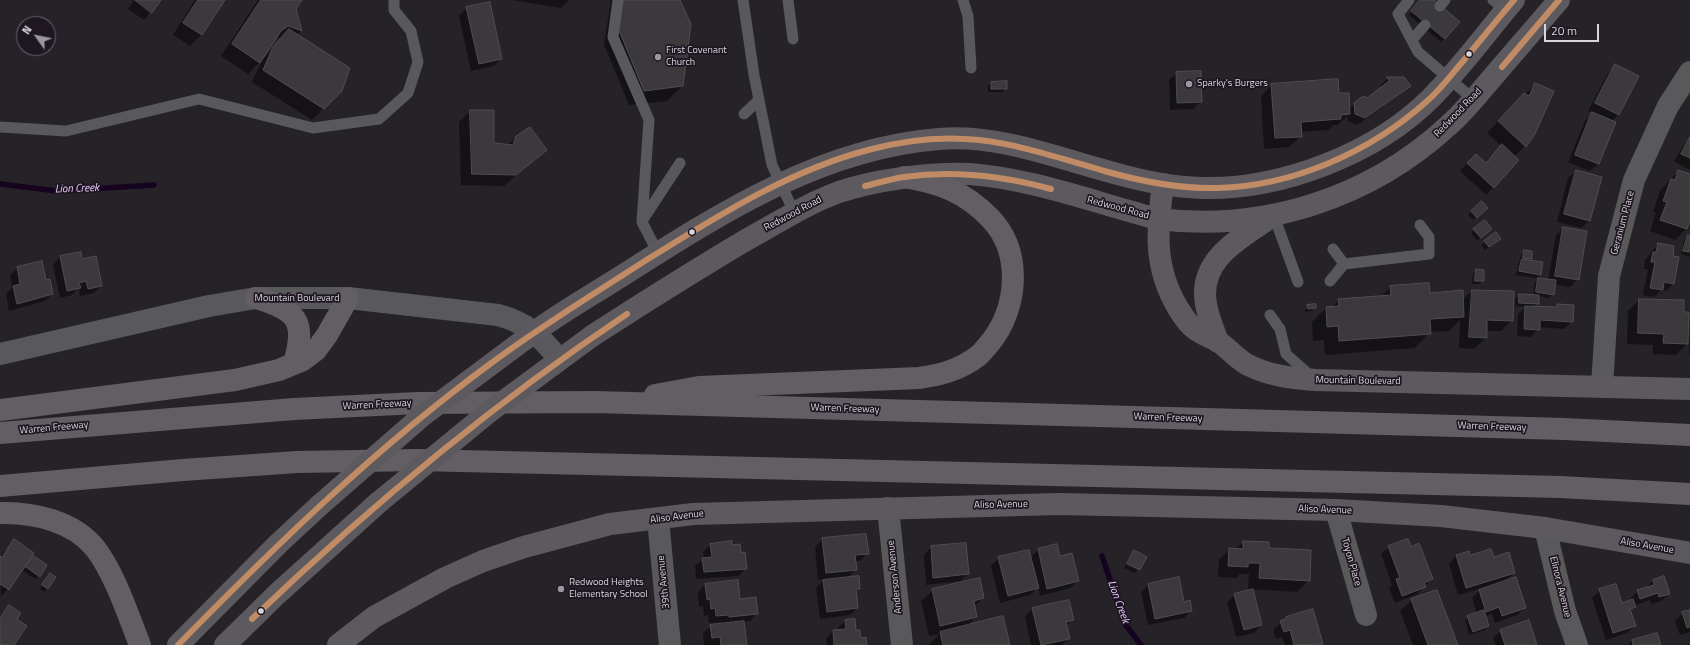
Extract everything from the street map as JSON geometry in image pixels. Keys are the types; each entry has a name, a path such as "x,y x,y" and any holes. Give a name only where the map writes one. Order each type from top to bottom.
{"highway":[{"path":"595,402 632,399 699,387 919,378 942,374 962,366 979,356 1004,322 1011,305 1014,284 1008,249 1001,232 991,219 962,195 932,182 904,177"},
{"path":"256,298 278,305 290,312 296,322 299,333 294,363"},
{"path":"0,410 235,380 279,370 303,360 316,350 327,335 348,298"},
{"name":"Warren Freeway","path":"0,433 294,409 418,403 595,402 1564,429 1690,435"},
{"path":"0,486 183,470 297,462 418,460 1560,487 1690,494"},
{"path":"0,513 21,513 53,520 68,528 94,547 118,590 140,645"}],"main road":[{"name":"Redwood Road","path":"225,645 288,584 379,502 489,412 559,359 682,278 812,202 841,192 904,177 969,174 1031,183 1158,218 1180,221 1233,221 1274,216 1320,204 1377,177 1427,144 1450,125 1559,0"},
{"path":"178,645 320,505 422,416 534,337 658,253 704,225 781,184 830,162 868,150 904,142 956,138 977,138 1008,144 1116,174 1163,184 1204,188 1234,187 1279,179 1319,167 1362,148 1388,133 1431,99 1449,78 1504,3"},
{"name":"Mountain Boulevard","path":"1163,184 1158,218 1158,245 1160,259 1174,300 1182,314 1194,329 1218,342 1247,364 1259,370 1283,378 1315,380 1690,389"},
{"path":"1218,342 1206,304 1205,290 1207,277 1212,266 1224,251 1274,216"},
{"name":"Aliso Avenue","path":"338,645 374,617 445,578 483,561 567,534 610,524 694,514 1059,504 1336,510 1441,516 1545,528 1690,553"}],"street":[{"name":"Geranium Place","path":"1602,386 1609,276 1634,180 1668,106 1690,72"},
{"name":"Mountain Boulevard","path":"0,354 209,306 256,298 348,298 498,315 516,320 559,359"},
{"name":"Anderson Avenue","path":"888,508 902,645"},
{"name":"Toyon Place","path":"1336,510 1366,615"},
{"name":"39th Avenue","path":"658,519 670,645"},
{"name":"Elinora Avenue","path":"1545,528 1565,611 1577,645"}],"lane":[{"path":"0,127 66,130 199,100 313,128 379,119 408,93 418,62 411,30 394,5 384,0"},
{"path":"618,0 613,37 649,120 642,222 658,253"},
{"path":"743,0 772,165 794,212"},
{"path":"788,0 793,39"},
{"path":"963,0 968,16 971,68"},
{"path":"1409,0 1398,14 1418,52 1473,99"},
{"path":"1412,40 1425,25"},
{"path":"744,114 760,100"},
{"path":"642,222 680,163"},
{"path":"1274,216 1298,282"},
{"path":"1330,281 1344,264 1429,254 1428,237 1420,225"},
{"path":"1333,249 1344,264"},
{"path":"1270,315 1280,329 1286,354 1315,380"}],"building":[{"path":"135,0 161,0 152,13"},
{"path":"198,0 225,0 202,35 183,23"},
{"path":"261,0 302,0 296,9 302,31 288,26 281,31 260,63 232,44"},
{"name":"First Covenant Church","path":"624,0 680,0 691,24 683,86 644,91 618,28"},
{"path":"1420,0 1434,0 1460,22 1445,39 1411,11"},
{"path":"490,2 502,59 479,64 466,7"},
{"path":"289,29 350,68 342,91 324,109 263,70 273,47"},
{"path":"1615,64 1639,76 1619,115 1595,103"},
{"path":"1201,71 1202,102 1177,103 1176,72"},
{"path":"1387,77 1404,77 1411,86 1365,118 1355,114 1354,103 1363,96 1367,98 1389,81"},
{"path":"1338,79 1339,93 1349,93 1350,114 1341,115 1341,119 1301,122 1302,137 1275,138 1271,84"},
{"path":"1007,81 1007,89 991,89 991,82"},
{"path":"1535,83 1554,91 1535,134 1526,147 1498,121 1524,93 1529,96"},
{"path":"470,110 494,110 494,143 513,145 516,136 530,127 547,150 516,175 472,174"},
{"path":"1592,112 1616,122 1599,164 1575,155"},
{"path":"1690,137 1690,158 1681,154"},
{"path":"1502,144 1519,160 1494,188 1467,163 1476,154 1486,163"},
{"path":"1576,170 1602,177 1590,221 1564,214"},
{"path":"1678,170 1690,174 1690,220 1687,229 1660,220 1667,202 1663,201 1671,179 1675,180"},
{"path":"1482,201 1488,208 1477,218 1471,211"},
{"path":"1485,220 1492,229 1481,238 1473,229"},
{"path":"1563,227 1587,231 1579,280 1555,276"},
{"path":"1496,232 1501,239 1489,247 1484,241"},
{"path":"1688,235 1690,236 1690,252 1683,251"},
{"path":"1658,243 1674,246 1673,256 1679,257 1674,284 1664,282 1663,290 1650,288 1655,262 1651,262 1653,252 1656,252"},
{"path":"1524,250 1532,251 1532,259 1523,258"},
{"path":"81,252 82,259 96,256 102,286 88,289 86,281 79,283 81,288 67,291 60,256"},
{"path":"1522,259 1543,262 1541,275 1519,271"},
{"path":"42,261 46,280 50,279 53,294 17,304 13,286 20,284 17,267"},
{"path":"1476,269 1484,270 1484,281 1475,281"},
{"path":"1538,278 1556,280 1554,295 1536,292"},
{"path":"1429,283 1430,293 1463,290 1464,317 1430,319 1431,334 1339,341 1338,326 1327,327 1326,307 1339,306 1338,299 1391,295 1390,286"},
{"path":"1472,290 1514,291 1513,321 1487,320 1487,338 1469,337"},
{"path":"1519,294 1539,295 1539,304 1519,303"},
{"path":"1639,299 1684,300 1684,312 1689,312 1688,344 1663,343 1664,334 1638,333"},
{"path":"1316,304 1316,308 1308,309 1307,305"},
{"path":"1557,304 1574,305 1573,322 1540,320 1540,330 1524,329 1525,306 1557,307"},
{"path":"866,534 869,554 855,555 857,570 826,573 822,538"},
{"path":"14,539 34,553 9,590 0,584 0,556 2,557"},
{"path":"1408,539 1411,547 1419,543 1433,579 1424,583 1426,587 1402,596 1396,579 1400,578 1388,546"},
{"path":"732,541 732,545 740,544 741,553 745,552 747,569 704,572 702,558 712,557 710,544"},
{"path":"1243,541 1269,542 1269,548 1311,550 1310,581 1259,578 1260,563 1248,563 1248,567 1228,566 1229,548 1243,549"},
{"path":"966,543 969,574 933,578 931,546"},
{"path":"1057,544 1060,556 1072,553 1079,581 1047,589 1038,549"},
{"path":"1491,549 1494,557 1509,552 1515,573 1466,588 1456,555 1469,551 1470,555"},
{"path":"1029,550 1039,588 1008,596 998,557"},
{"path":"1134,550 1147,557 1140,570 1127,564"},
{"path":"34,556 47,565 40,577 26,567"},
{"path":"50,573 56,577 48,589 42,585"},
{"path":"859,576 860,589 856,589 858,608 827,612 823,580"},
{"path":"1664,576 1670,594 1659,597 1658,593 1640,599 1637,590 1654,585 1653,580"},
{"path":"1179,577 1184,602 1190,600 1192,611 1155,619 1148,584"},
{"path":"1516,577 1526,608 1502,616 1499,607 1486,612 1479,590"},
{"path":"980,578 984,598 974,601 977,617 940,626 932,589"},
{"path":"738,580 740,599 756,597 758,614 729,617 729,615 716,616 715,608 711,609 710,599 707,600 705,584"},
{"path":"1616,584 1622,603 1633,599 1636,607 1630,609 1636,626 1613,633 1599,589"},
{"path":"1253,589 1262,625 1244,630 1234,594"},
{"path":"1437,590 1458,645 1428,645 1411,599"},
{"path":"1069,600 1074,620 1066,622 1070,639 1041,645 1032,608"},
{"path":"9,605 21,613 17,619 27,626 14,645 0,645 0,619"},
{"path":"1313,609 1323,644 1294,645 1290,630 1284,632 1280,621 1286,619 1286,617"},
{"path":"1484,610 1489,626 1473,632 1467,616"},
{"path":"1690,610 1690,627 1687,628 1682,612"},
{"path":"1003,616 1010,645 943,645 940,632"},
{"path":"855,619 856,630 860,630 861,638 866,637 867,645 834,645 833,630 846,629 845,620"},
{"path":"1529,620 1537,645 1505,645 1500,630"},
{"path":"744,621 747,645 721,645 720,637 712,638 710,625"},
{"path":"1657,633 1661,645 1633,645 1632,640"}],"waterway":[{"name":"Lion Creek","path":"0,184 57,191 154,185"},
{"name":"Lion Creek","path":"1102,556 1125,624 1141,645"}],"transit line":[{"path":"178,645 328,498 367,463 448,396 509,350 588,297 727,211 782,182 838,159 868,150 902,142 933,139 962,139 1018,147 1122,176 1176,186 1218,188 1246,186 1274,181 1302,173 1355,151 1404,120 1439,90 1514,0"},
{"path":"1502,67 1559,0"},
{"path":"865,186 904,177 960,174 997,178 1033,184 1051,189"},
{"path":"252,619 341,536 433,458 528,384 627,314"}],"place":[{"name":"First Covenant Church","path":"658,57"},
{"name":"Sparky's Burgers","path":"1189,84"},
{"name":"Redwood Heights Elementary School","path":"561,589"}]}
